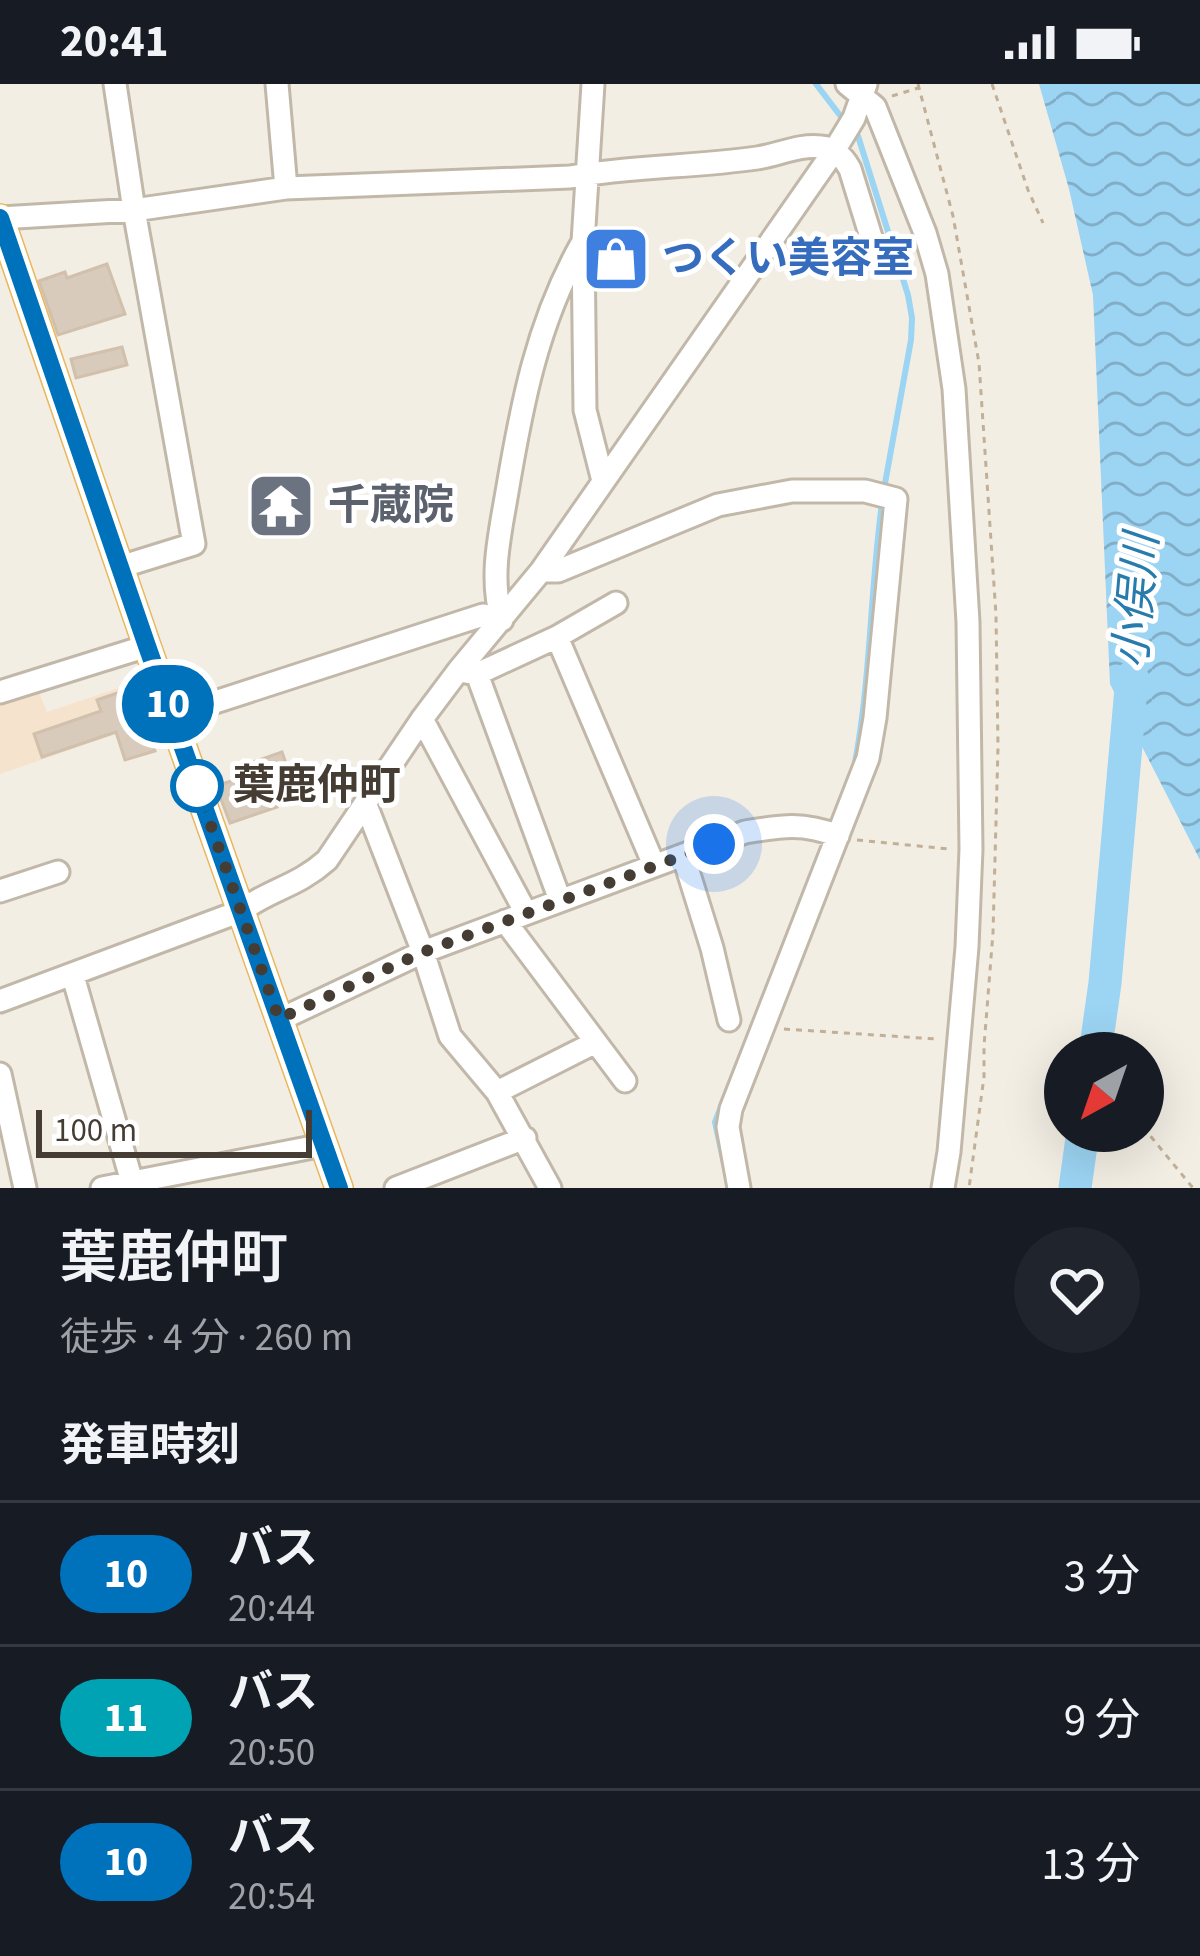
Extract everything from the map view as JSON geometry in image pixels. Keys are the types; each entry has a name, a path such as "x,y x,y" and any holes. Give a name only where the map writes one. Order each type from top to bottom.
{"main road":[{"path":"0,218 339,1188"}],"street":[{"path":"115,84 194,544 120,568"},
{"path":"277,84 286,188"},
{"path":"593,84 583,242 585,410 604,481"},
{"path":"0,1001 241,911 310,875 327,860 422,719 468,672 542,571 834,151 865,91"},
{"path":"865,91 925,232 937,274 961,475 970,850 967,947 943,1188"},
{"path":"0,218 134,210 286,188 703,164 819,146 834,151 850,169 879,263"},
{"path":"502,620 495,580 498,542 530,369 563,277 583,242"},
{"path":"542,571 557,571 718,505 792,491 865,491 896,499 868,758 830,833 729,1118 740,1188"},
{"path":"468,672 557,637 616,603"},
{"path":"172,716 483,615 502,620"},
{"path":"557,637 654,866"},
{"path":"0,692 147,646"},
{"path":"468,672 560,900"},
{"path":"422,719 516,917 625,1081"},
{"path":"366,805 450,1036 497,1092 550,1188"},
{"path":"279,1019 423,952 745,832 790,824 830,833"},
{"path":"683,855 729,1020"},
{"path":"0,891 58,872"},
{"path":"73,976 135,1185"},
{"path":"497,1092 596,1042"},
{"path":"0,1074 25,1188"},
{"path":"396,1188 525,1138"},
{"path":"102,1188 323,1145"}],"path":[{"path":"992,84 1043,223"},
{"path":"865,91 919,86"},
{"path":"830,833 848,839 947,848"},
{"path":"773,1028 932,1039"},
{"path":"1163,1152 1193,1188"}],"shaded area":[{"path":"143,680 154,721 0,774 0,706 39,692 47,712"}],"water":[{"path":"1039,84 1200,84 1200,860 1110,684 1093,295"}],"building":[{"path":"107,264 125,314 58,335 39,281 65,272 67,278"},
{"path":"122,347 127,365 76,378 71,359"},
{"path":"138,686 155,751 125,760 116,732 42,757 34,734 101,711 97,700"},
{"path":"282,752 295,789 273,796 277,807 230,823 216,786 240,778 236,768"}],"waterway":[{"path":"816,84 842,118"},
{"path":"858,136 912,318 884,489"},
{"path":"854,768 882,503"},
{"name":"小俣川","path":"1098,1032 1132,677"},
{"path":"726,1173 715,1122 820,853"},
{"name":"小俣川","path":"1075,1188 1080,1152"}],"bus line":[{"name":"10","path":"0,218 339,1188"}],"place":[{"name":"つくい美容室","path":"616,259"},
{"name":"千蔵院","path":"281,506"},
{"name":"葉鹿仲町","path":"197,786"}],"route":[{"path":"197,786 279,1019 423,952 714,844"}]}
